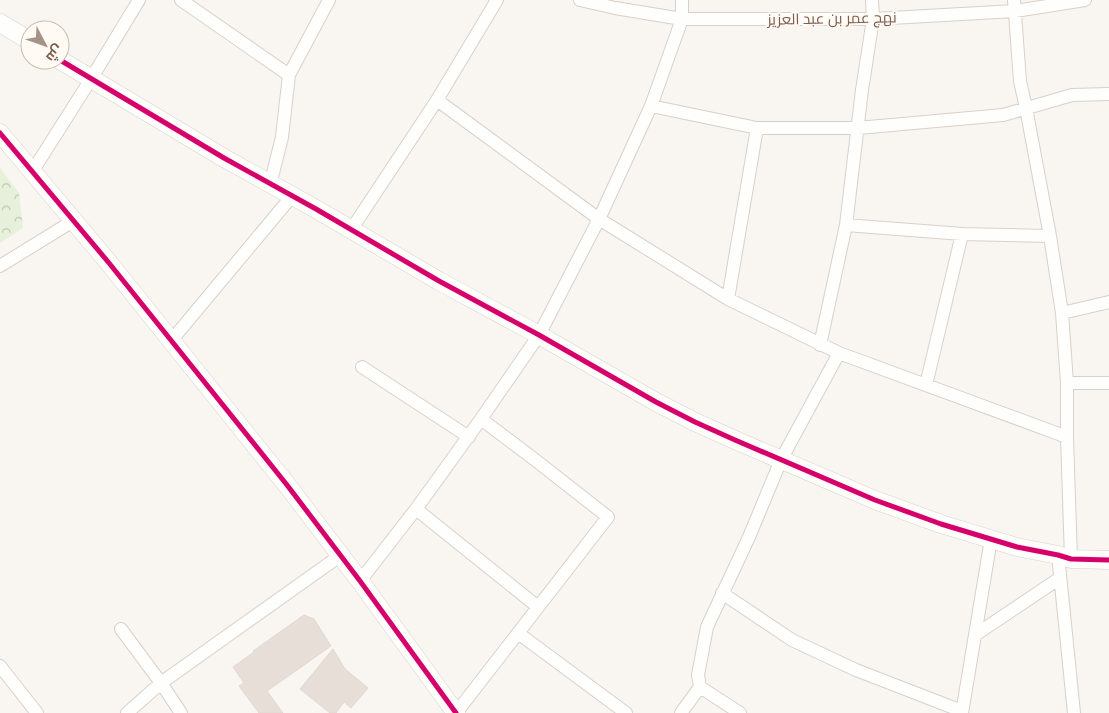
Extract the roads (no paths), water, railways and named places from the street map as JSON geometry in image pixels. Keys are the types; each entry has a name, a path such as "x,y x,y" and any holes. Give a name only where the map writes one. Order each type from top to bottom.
{"street":[{"path":"32,172 139,0"},
{"path":"181,0 289,75"},
{"path":"270,185 282,137 289,75 329,0"},
{"path":"351,230 438,100 497,0"},
{"name":"نهج عمر بن عبد العزيز","path":"580,0 682,19 872,19 1085,0"},
{"path":"360,581 469,437 539,335 599,219 652,106 682,19 682,0"},
{"path":"820,345 846,226 872,19 872,0"},
{"path":"1014,6 1020,81 1050,236 1062,313 1067,384 1067,437 1065,557 1060,578 1074,713"},
{"path":"0,23 20,35"},
{"path":"70,66 270,185 439,281 539,335 656,402 735,440 896,508 941,524 1017,547 1065,557 1109,560"},
{"path":"652,106 757,128 858,128 1003,115 1072,95 1109,94"},
{"path":"438,100 599,219 728,299 838,353 1067,437"},
{"path":"728,299 757,128"},
{"path":"0,133 208,386 341,555 456,713 608,517 482,419"},
{"path":"171,341 292,196"},
{"path":"0,266 73,221"},
{"path":"846,226 962,234 1050,236"},
{"path":"926,386 962,234"},
{"path":"1062,313 1109,302"},
{"path":"680,713 700,687 698,675 707,627 749,536 781,460 838,353"},
{"path":"362,367 469,437"},
{"path":"1067,384 1109,383"},
{"path":"416,509 538,607"},
{"path":"722,594 792,640 856,670 962,712 991,539"},
{"path":"127,713 161,683 341,555"},
{"path":"975,634 1060,578"},
{"path":"121,629 181,713"},
{"path":"518,633 626,713"},
{"path":"0,666 37,713"},
{"path":"700,687 740,713"}]}
